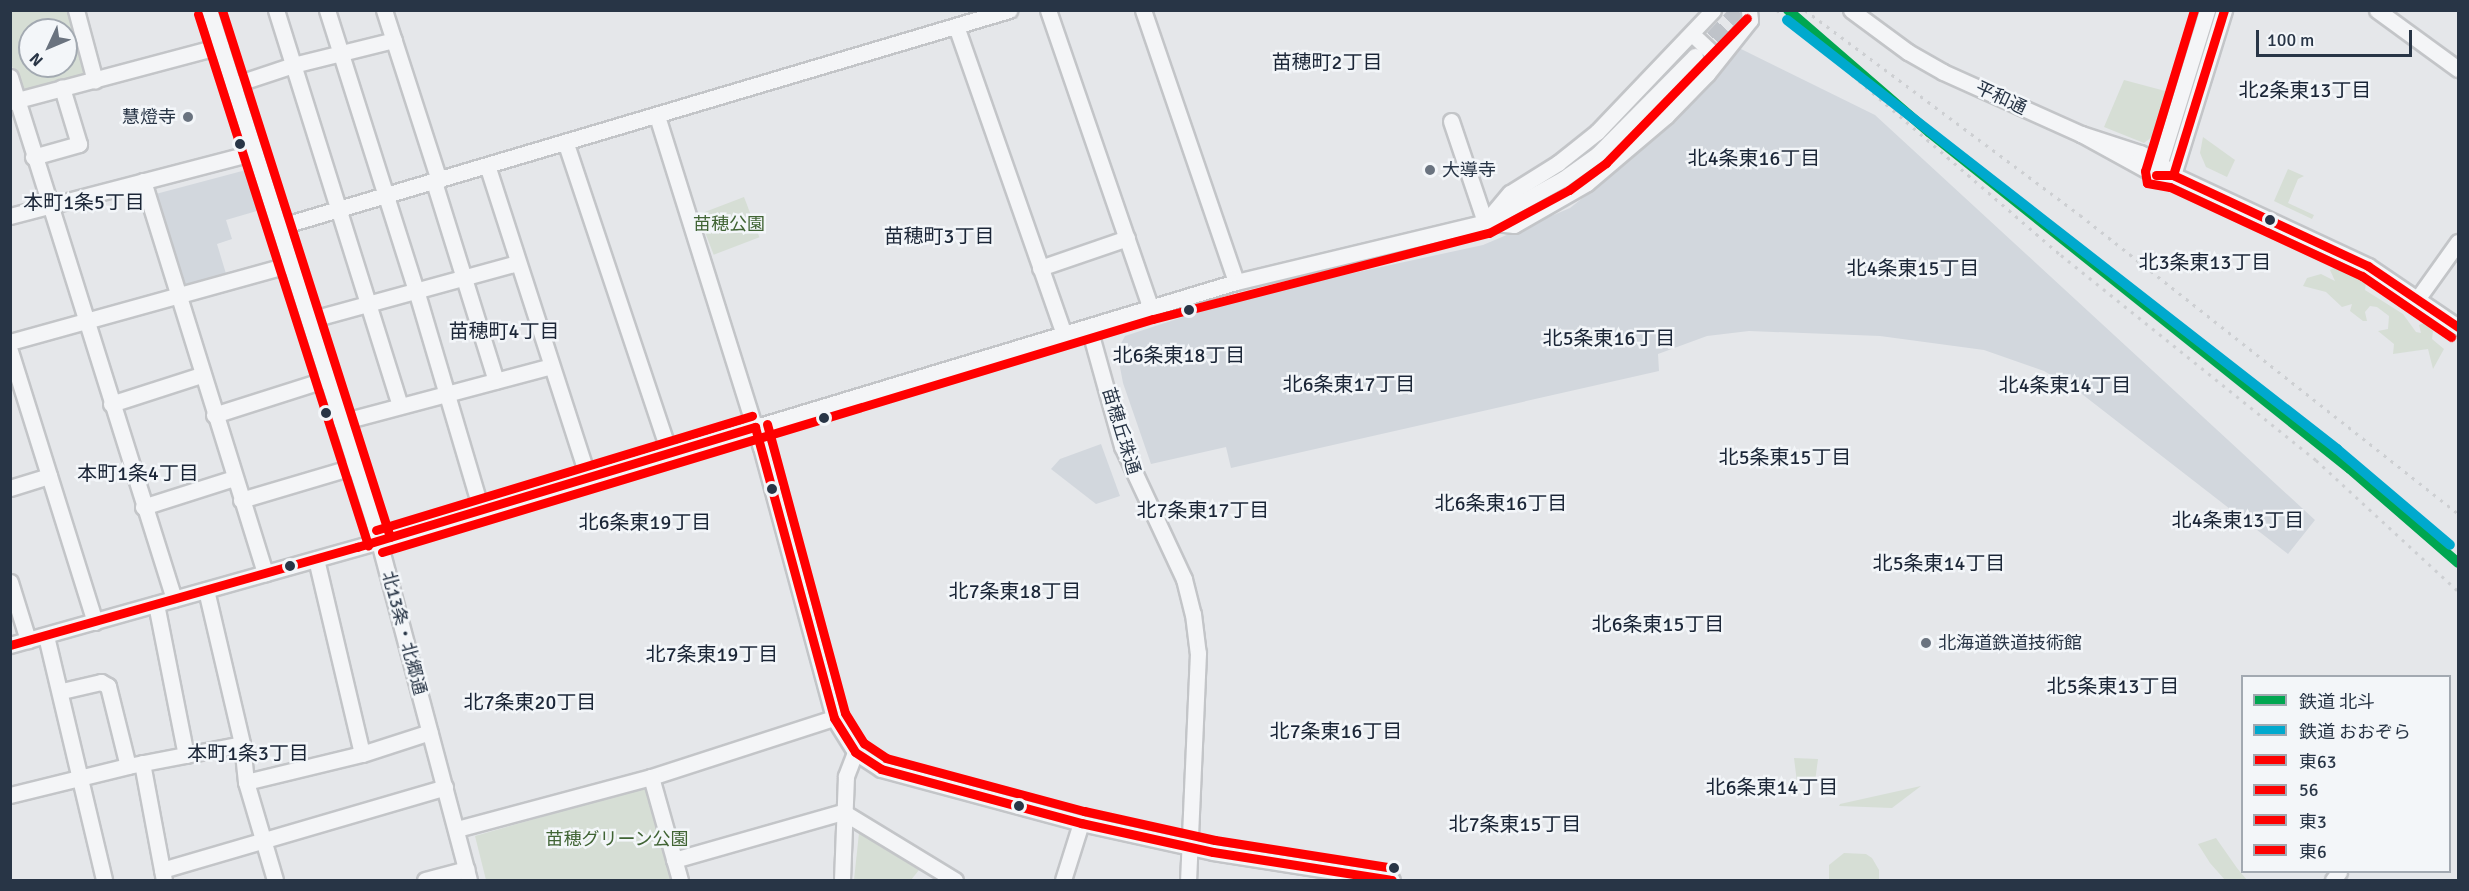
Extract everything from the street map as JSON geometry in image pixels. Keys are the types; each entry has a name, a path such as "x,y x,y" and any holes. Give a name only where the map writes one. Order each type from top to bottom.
{"street":[{"path":"76,10 94,81"},
{"name":"北13条・北郷通","path":"209,10 379,541 468,875"},
{"path":"276,10 400,405"},
{"path":"327,10 416,290 481,509"},
{"path":"384,10 496,381"},
{"path":"278,227 488,168 1009,10"},
{"path":"1048,10 1150,307"},
{"path":"1143,10 1236,282"},
{"path":"1485,222 1510,193 1558,163 1597,132 1713,10"},
{"path":"1485,222 1514,225 1587,183 1666,116 1707,74 1717,57 1750,20 1749,10"},
{"name":"平和通","path":"1851,10 1908,52 1943,72 2158,169"},
{"path":"2207,10 2158,169 2368,266 2458,327"},
{"path":"2173,176 2224,10"},
{"path":"2377,10 2458,69"},
{"path":"956,26 1065,335"},
{"path":"1692,34 1717,57"},
{"path":"233,85 293,65 394,40"},
{"path":"14,101 221,46"},
{"path":"10,645 379,541 669,451 1089,328 1150,307 1236,282 1485,222 1563,178 1598,154 1695,56"},
{"path":"10,77 14,101 174,599"},
{"path":"33,157 79,144 62,88"},
{"path":"657,116 755,427 834,718 855,752 881,769 1081,823 1190,846 1392,880"},
{"path":"1452,121 1485,222"},
{"path":"566,144 669,451"},
{"path":"10,216 255,153"},
{"path":"488,168 588,477"},
{"path":"143,181 201,375 265,573"},
{"path":"1040,268 1127,238"},
{"path":"2418,298 2458,242"},
{"path":"309,320 518,263"},
{"path":"10,342 292,264"},
{"name":"苗穂丘珠通","path":"1089,328 1122,446 1184,579 1193,614 1198,653 1188,880"},
{"path":"10,351 95,622"},
{"path":"341,422 551,366"},
{"path":"111,404 201,375"},
{"path":"214,415 327,379"},
{"path":"241,500 356,466"},
{"path":"10,488 49,476"},
{"path":"143,507 234,478"},
{"path":"316,559 362,754"},
{"path":"10,582 28,640"},
{"path":"206,590 242,744 246,782 274,880"},
{"path":"156,604 186,755"},
{"path":"46,636 62,691 104,880"},
{"path":"62,691 101,682 108,686 135,764 163,875 262,840 445,787"},
{"path":"457,829 651,777 834,718"},
{"path":"246,782 362,754 430,732"},
{"path":"10,795 135,764 242,744"},
{"path":"842,880 846,776 855,752"},
{"path":"651,777 680,880"},
{"path":"674,860 843,812 956,880"},
{"path":"1063,880 1081,823"},
{"path":"425,880 468,875"}],"shaded area":[{"path":"1737,47 1875,115 2315,520 2288,554 2078,391 2044,371 1984,350 1880,336 1749,331 1707,336 1658,354 1659,371 1231,468 1226,447 1151,464 1123,383 1117,351 1125,336 1247,296 1483,245 1570,208 1632,159"},
{"path":"246,170 257,211 226,220 232,239 217,244 227,277 181,291 152,195"},
{"path":"1101,444 1120,496 1096,504 1051,469 1060,459"}],"green space":[{"path":"10,11 70,11 72,18 18,18 18,78 71,78 20,90 11,63"},
{"path":"78,48 84,75 78,76"},
{"path":"2124,80 2169,92 2156,134 2144,143 2104,127"},
{"path":"2203,137 2235,160 2227,177 2206,167 2200,153"},
{"path":"2288,169 2304,176 2298,179 2288,203 2314,215 2312,219 2274,201"},
{"name":"苗穂公園","path":"744,197 759,237 714,255 698,215"},
{"path":"2336,267 2360,277 2366,282 2365,290 2403,314 2416,332 2421,333 2419,325 2424,323 2433,331 2432,339 2444,349 2433,369 2428,349 2393,354 2394,344 2378,331 2388,329 2389,316 2377,307 2370,306 2365,312 2367,321 2363,321 2350,311 2352,304 2342,307 2326,292 2303,286 2307,278 2321,274 2335,281 2330,270"},
{"path":"1794,758 1818,759 1815,782 1797,782"},
{"path":"1921,786 1892,808 1839,806 1840,804"},
{"name":"苗穂グリーン公園","path":"647,787 672,880 486,880 475,836"},
{"path":"859,833 919,870 911,880 854,880"},
{"path":"2216,838 2247,880 2225,880 2210,863 2198,844"},
{"path":"1844,853 1866,854 1872,858 1879,870 1879,880 1829,880 1829,865"}],"tunnel":[{"path":"1697,54 1738,10"}],"railway":[{"path":"1777,10 2061,255 2316,460 2458,591"},
{"path":"1805,10 2080,215 2458,513"}],"rail line":[{"name":"北斗","path":"1788,10 1929,132 2350,469 2458,563"},
{"name":"おおぞら","path":"1787,20 2337,449 2450,545"}],"transit line":[{"name":"東3","path":"222,10 390,537"},
{"name":"56","path":"2194,10 2145,171 2147,183 2170,187 2362,276 2451,337"},
{"name":"東6","path":"2173,175 2224,10"},
{"name":"56","path":"198,14 368,545"},
{"name":"56","path":"382,552 1153,319 1489,233 1569,190 1606,163 1747,18"},
{"name":"東6","path":"2156,175 2173,175 2368,266 2458,327"},
{"name":"東3","path":"376,530 752,416"},
{"name":"東3","path":"767,424 845,713 864,743 886,758 1084,811 1215,840 1394,868"},
{"name":"東63","path":"755,427 834,718 855,752 881,769 1081,823 1213,852 1392,880"},
{"name":"東63","path":"10,645 357,547 755,427"}],"place":[{"name":"慧燈寺","path":"188,117"},
{"name":"大導寺","path":"1430,170"},
{"name":"北海道鉄道技術館","path":"1926,643"}],"district":[{"name":"苗穂町2丁目","path":"1327,62"},
{"name":"北2条東13丁目","path":"2305,90"},
{"name":"北4条東16丁目","path":"1754,158"},
{"name":"本町1条5丁目","path":"84,202"},
{"name":"苗穂町3丁目","path":"939,236"},
{"name":"北3条東13丁目","path":"2205,262"},
{"name":"北4条東15丁目","path":"1913,268"},
{"name":"苗穂町4丁目","path":"504,331"},
{"name":"北5条東16丁目","path":"1609,338"},
{"name":"北6条東18丁目","path":"1179,355"},
{"name":"北6条東17丁目","path":"1349,384"},
{"name":"北4条東14丁目","path":"2065,385"},
{"name":"北5条東15丁目","path":"1785,457"},
{"name":"本町1条4丁目","path":"138,473"},
{"name":"北6条東16丁目","path":"1501,503"},
{"name":"北7条東17丁目","path":"1203,510"},
{"name":"北4条東13丁目","path":"2238,520"},
{"name":"北6条東19丁目","path":"645,522"},
{"name":"北5条東14丁目","path":"1939,563"},
{"name":"北7条東18丁目","path":"1015,591"},
{"name":"北6条東15丁目","path":"1658,624"},
{"name":"北7条東19丁目","path":"712,654"},
{"name":"北5条東13丁目","path":"2113,686"},
{"name":"北7条東20丁目","path":"530,702"},
{"name":"北7条東16丁目","path":"1336,731"},
{"name":"本町1条3丁目","path":"248,753"},
{"name":"北6条東14丁目","path":"1772,787"},
{"name":"北7条東15丁目","path":"1515,824"}]}
